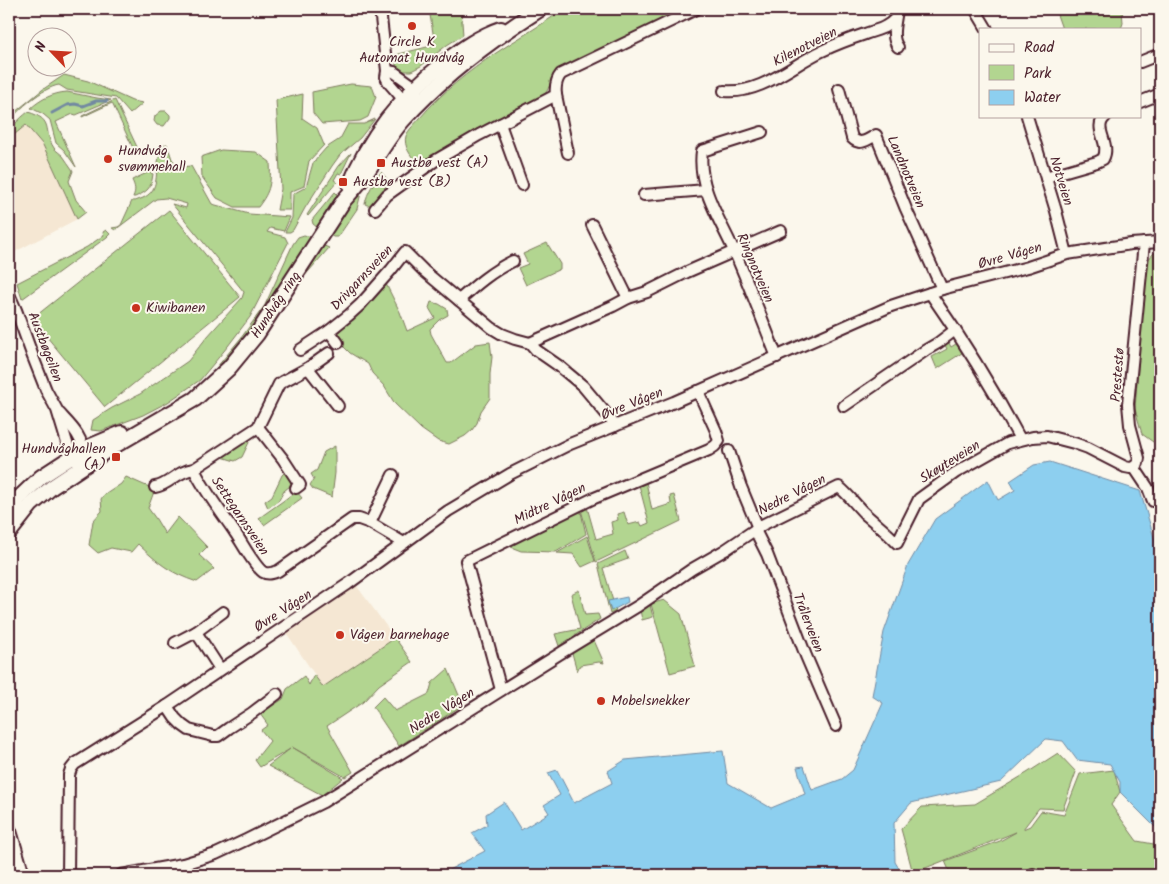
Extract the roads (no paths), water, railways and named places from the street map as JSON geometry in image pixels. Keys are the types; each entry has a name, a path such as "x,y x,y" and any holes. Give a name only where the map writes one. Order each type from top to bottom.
{"main road":[{"name":"Hundvåg ring","path":"9,533 31,505 52,487 109,449 195,399 229,368 257,334 344,200 361,180 403,120 440,83 515,25 540,9"},
{"name":"Hundvåg ring","path":"344,200 370,143 403,99 430,73 456,53 492,32 515,25"},
{"name":"Hundvåg ring","path":"9,513 20,497 41,477 71,456 149,422 195,399"},
{"path":"9,831 22,875"}],"street":[{"path":"380,9 387,71 386,78 403,99 419,104"},
{"path":"568,154 555,88 561,74 696,9"},
{"path":"975,9 986,28"},
{"name":"Kilenotveien","path":"896,14 894,43 898,47"},
{"name":"Kilenotveien","path":"724,91 734,92 750,88 775,78 821,51 886,26 896,14"},
{"path":"1142,61 1160,54"},
{"path":"387,71 394,72 415,87 419,104"},
{"name":"Landnotveien","path":"839,90 852,138 856,142 861,142 876,135 906,209 942,289"},
{"path":"1142,101 1160,94"},
{"path":"375,209 387,195 436,160 556,95"},
{"name":"Notveien","path":"1028,118 1067,254"},
{"path":"1046,178 1097,162 1103,158 1106,145 1100,126 1104,118"},
{"path":"500,124 522,185"},
{"name":"Ringnotveien","path":"762,132 751,137 708,148 702,151 700,162 706,190 734,251 777,357"},
{"path":"644,195 706,190"},
{"path":"592,225 628,298"},
{"path":"530,343 781,231"},
{"name":"Øvre Vågen","path":"68,875 68,799 71,769 80,761 167,706 348,584 448,512 510,474 547,455 891,306 942,289 1028,267 1067,254 1131,244 1160,242"},
{"name":"Prestestø","path":"1134,467 1138,463 1139,458 1130,425 1128,404 1144,243"},
{"name":"Drivgarnsveien","path":"300,350 360,305 405,252 424,271 492,328 502,334 530,343 536,350 559,366 583,386 615,426"},
{"path":"459,300 487,276 512,261"},
{"path":"930,293 965,344 1020,439"},
{"name":"Austbøgeilen","path":"9,294 46,390 57,410 78,435 84,449"},
{"name":"Drivgarnsveien","path":"329,330 338,343"},
{"path":"844,406 955,330"},
{"path":"296,488 300,484 258,427 279,384 308,368 329,353"},
{"path":"308,368 338,406"},
{"name":"Midtre Vågen","path":"501,690 466,561 598,496 715,446 718,441 716,431 698,391"},
{"name":"Austbøgeilen","path":"57,410 71,456 82,467"},
{"name":"Settegarnsveien","path":"155,487 162,485 186,470 194,469 258,427"},
{"name":"Skøyteveien","path":"882,528 897,543 919,499 955,473 1008,443 1020,439 1033,436 1052,437 1088,448 1125,467 1134,467"},
{"path":"82,467 84,449"},
{"name":"Nedre Vågen","path":"729,451 757,529"},
{"path":"1134,467 1154,501"},
{"name":"Settegarnsveien","path":"194,469 254,561 264,573 270,574 278,571 352,519 359,518 370,522"},
{"path":"393,475 370,522 404,543"},
{"name":"Nedre Vågen","path":"121,875 176,866 216,854 323,802 564,650 638,606 692,569 757,529 838,487 845,491 864,513 882,528"},
{"name":"Trålerveien","path":"757,529 806,656 836,726"},
{"path":"175,643 196,632 223,612"},
{"path":"196,632 220,669"},
{"path":"167,706 175,718 189,730 218,736 277,694"}],"water":[{"path":"1050,462 1140,491 1156,544 1160,544 1160,831 1120,792 1120,782 1110,764 1077,760 1063,741 1046,739 1001,782 911,803 894,823 895,862 903,875 439,875 485,851 472,833 487,825 486,814 504,802 521,830 549,813 544,805 560,795 548,773 557,770 574,803 612,783 608,771 625,760 723,751 728,783 771,808 805,794 797,767 804,766 812,790 842,779 853,770 883,703 872,696 884,632 908,565 935,519 988,480 998,500 1015,490 1010,481 1034,465"},
{"path":"627,597 628,602 611,611 608,601"}],"waterway":[{"path":"52,113 67,105 83,106 96,101 107,101"}],"place":[{"name":"Circle K Automat Hundvåg","path":"412,26"},
{"name":"Hundvåg svømmehall","path":"108,159"},
{"name":"Austbø vest (A)","path":"381,163"},
{"name":"Austbø vest (B)","path":"343,182"},
{"name":"Kiwibanen","path":"136,308"},
{"name":"Hundvåghallen (A)","path":"116,457"},
{"name":"Vågen barnehage","path":"340,635"},
{"name":"Mobelsnekker","path":"601,701"}]}
